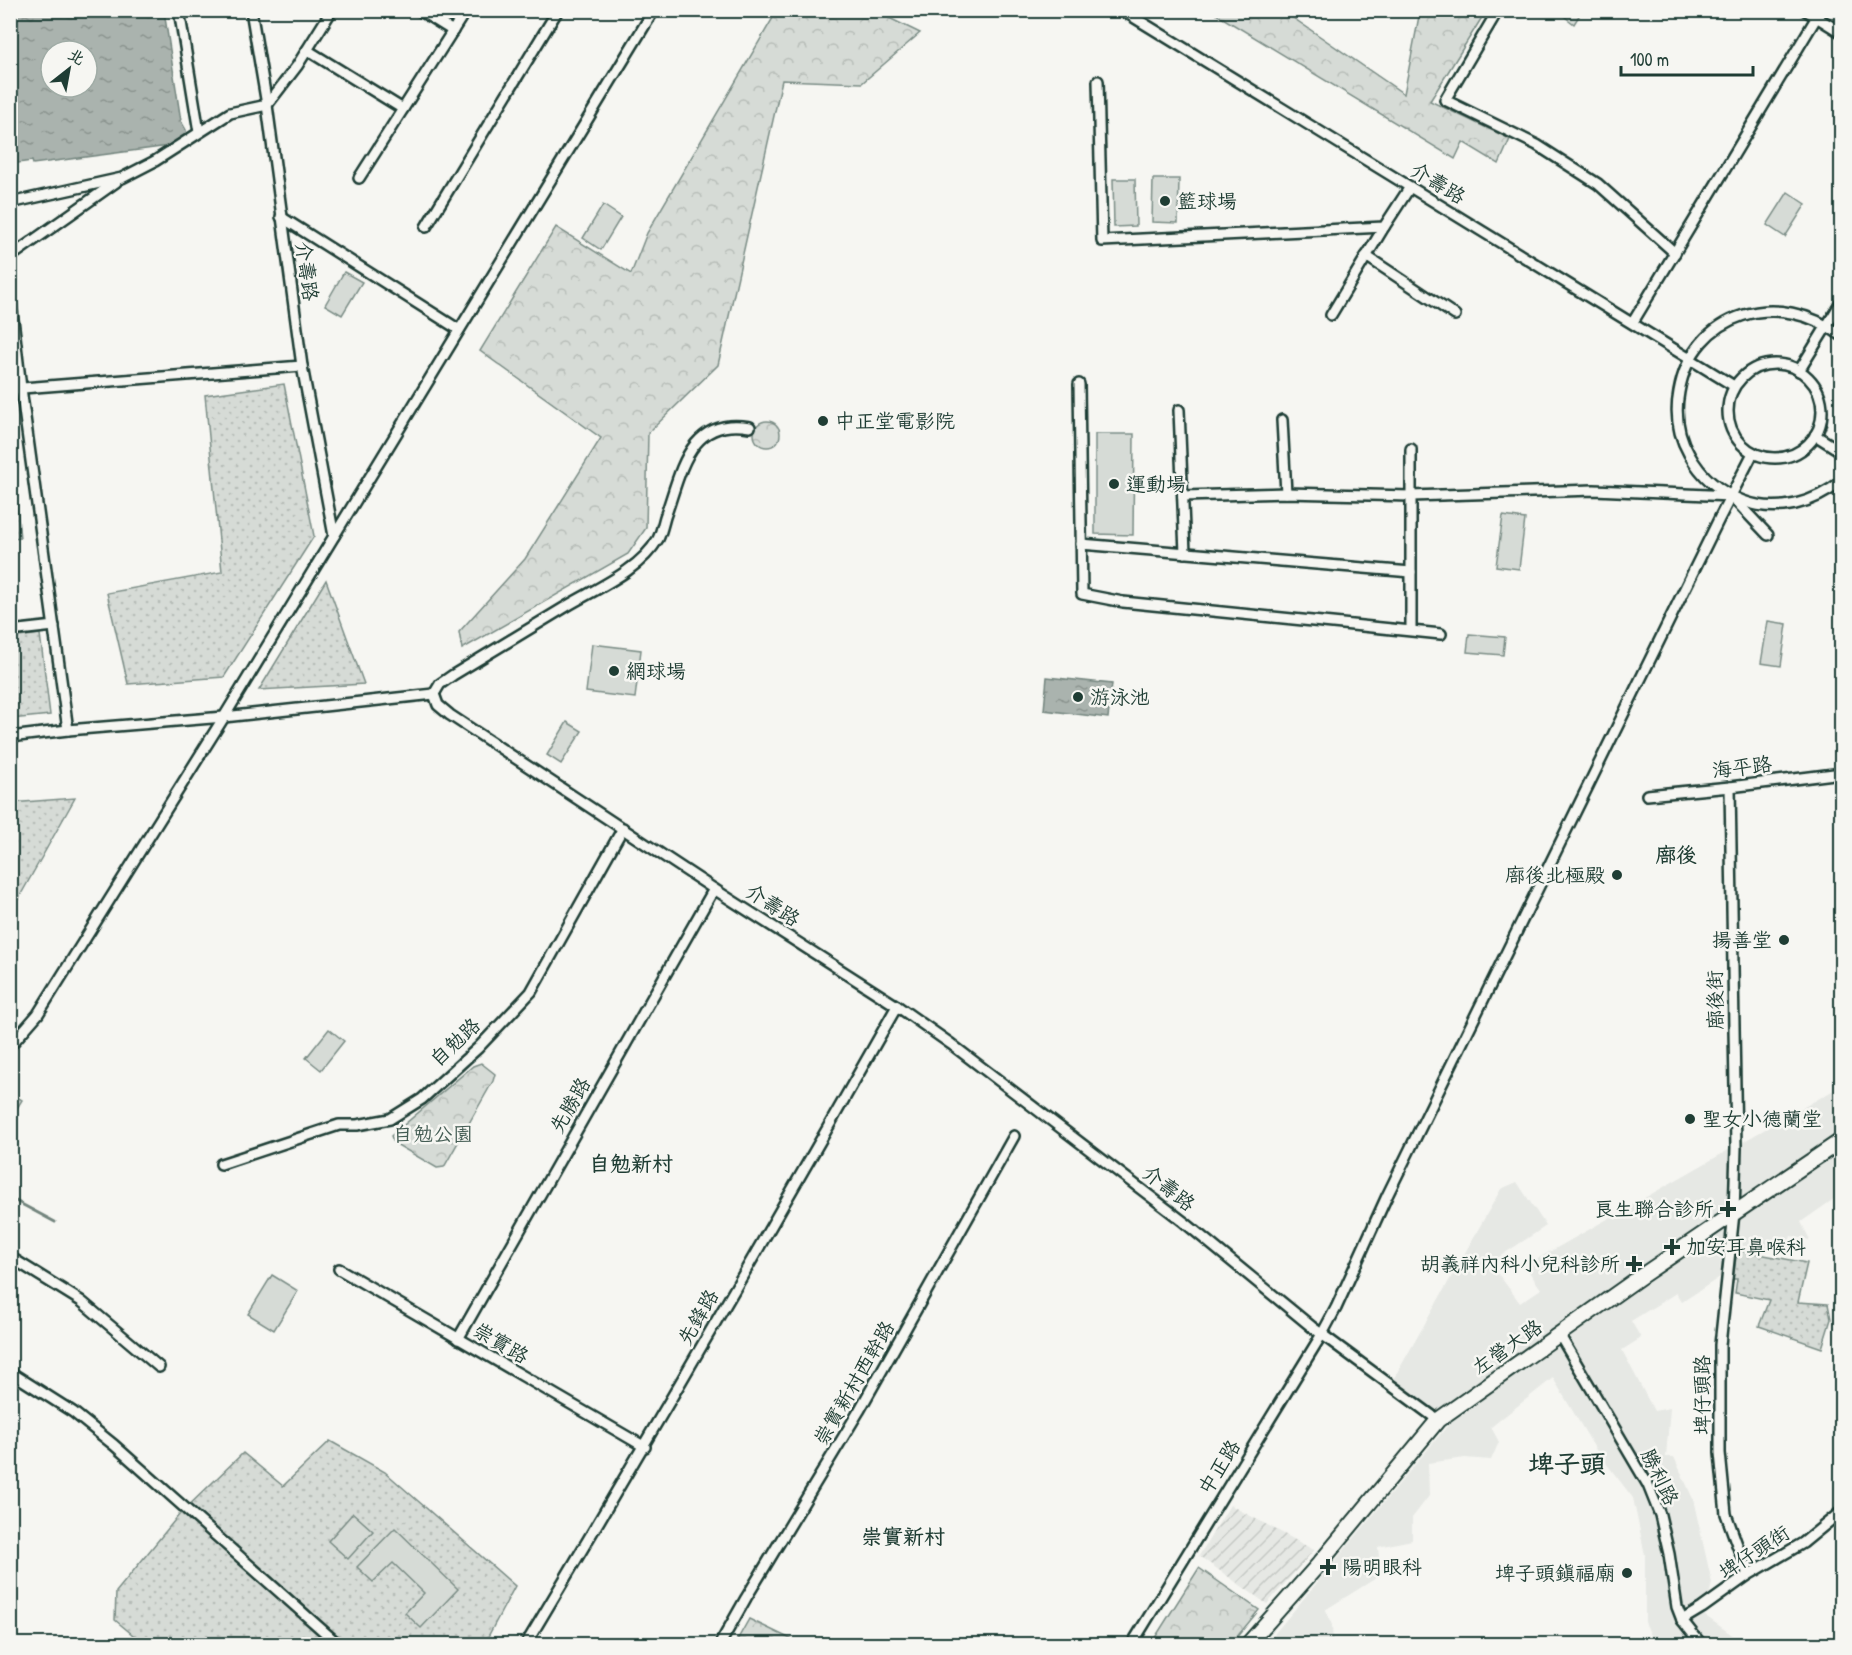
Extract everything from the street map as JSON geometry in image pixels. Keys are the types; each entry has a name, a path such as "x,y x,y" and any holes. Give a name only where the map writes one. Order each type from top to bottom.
{"street":[{"path":"179,10 199,132"},
{"name":"介壽路","path":"251,10 267,105 302,366 334,536"},
{"path":"10,257 122,178 155,161 230,113 267,105 297,66 332,10"},
{"path":"419,10 453,31"},
{"path":"359,178 466,10"},
{"path":"426,226 558,10"},
{"path":"10,1046 38,1014 224,717 654,10"},
{"name":"介壽路","path":"1122,10 1734,386"},
{"path":"1498,10 1445,100 1537,145 1598,184 1675,253"},
{"path":"1804,10 1819,14 1842,33"},
{"path":"1633,322 1819,14"},
{"path":"307,50 403,109"},
{"path":"1098,81 1102,241 1384,227"},
{"path":"10,203 122,178"},
{"path":"1331,315 1410,187"},
{"path":"281,218 459,329"},
{"path":"1366,256 1455,315"},
{"path":"10,293 68,729"},
{"path":"1799,371 1842,301"},
{"path":"1768,536 1731,496 1712,483 1696,466 1684,446 1678,424 1677,402 1681,379 1690,358 1700,344 1727,322 1752,313 1778,310 1795,312 1828,325 1842,336"},
{"path":"1764,365 1782,365 1799,371 1810,380 1818,393 1822,407 1821,422 1815,435 1795,454 1781,458 1767,458 1753,453 1737,439 1728,418 1728,407 1734,386 1742,376 1764,365"},
{"path":"10,389 302,366"},
{"path":"1079,384 1082,594 1123,602 1441,634"},
{"path":"1179,410 1185,553"},
{"path":"1282,420 1286,493"},
{"path":"10,737 68,729 224,717 434,694 440,684 453,675 631,568 658,539 683,462 690,449 705,434 722,426 735,424 750,427"},
{"path":"1815,435 1842,452"},
{"path":"1411,449 1411,630"},
{"name":"中正路","path":"1132,1644 1336,1308 1387,1196 1753,453"},
{"path":"1183,496 1286,493 1411,496 1594,490 1731,496 1770,507 1791,506 1810,501 1842,481"},
{"path":"1081,544 1411,572"},
{"path":"10,631 54,626"},
{"name":"介壽路","path":"434,694 438,705 450,715 897,1006 951,1044 1174,1215 1322,1334 1438,1420"},
{"name":"海平路","path":"1647,795 1842,773"},
{"name":"廍後街","path":"1730,787 1736,1148 1734,1213"},
{"name":"自勉路","path":"221,1164 339,1125 357,1125 390,1119 422,1099 478,1048 531,992 623,828"},
{"name":"先勝路","path":"458,1339 714,889"},
{"name":"先鋒路","path":"526,1644 645,1447 777,1220 897,1006"},
{"name":"崇實新村西幹路","path":"720,1644 853,1422 1014,1136"},
{"name":"左營大路","path":"1248,1644 1319,1564 1438,1420 1842,1140"},
{"name":"埤仔頭路","path":"1734,1213 1720,1345 1720,1453 1726,1514 1748,1575"},
{"path":"10,1257 81,1301 159,1367"},
{"name":"崇實路","path":"339,1269 645,1447"},
{"name":"勝利路","path":"1559,1334 1648,1485 1660,1515 1669,1554 1675,1600 1682,1620 1701,1644"},
{"path":"10,1372 73,1412 114,1445 338,1644"},
{"name":"埤仔頭街","path":"1682,1620 1748,1575 1803,1543 1842,1511"}],"shaded area":[{"path":"1841,1086 1841,1194 1801,1222 1810,1240 1791,1236 1786,1250 1722,1244 1720,1277 1682,1302 1676,1293 1631,1321 1641,1338 1622,1350 1654,1411 1670,1408 1666,1457 1674,1457 1693,1499 1712,1583 1704,1615 1745,1644 1721,1644 1709,1635 1695,1644 1661,1644 1653,1640 1645,1622 1645,1555 1633,1498 1596,1450 1553,1378 1491,1427 1499,1442 1491,1460 1465,1458 1428,1463 1429,1496 1412,1518 1412,1540 1378,1547 1381,1575 1325,1610 1332,1625 1333,1644 1266,1644 1448,1425 1393,1380 1501,1189 1517,1182 1546,1226 1490,1263 1520,1303 1541,1289 1525,1266"},
{"path":"1230,1505 1314,1550 1267,1604 1199,1556"},
{"path":"1791,1637 1798,1644 1748,1644"}],"green space":[{"path":"1556,10 1582,10 1582,11 1574,24"},
{"path":"777,11 875,11 920,33 862,83 782,80 718,365 648,433 646,528 628,554 462,649 459,632 525,559 601,438 480,351 556,227 631,274 647,233"},
{"path":"1211,11 1283,11 1404,94 1420,11 1455,11 1467,14 1470,11 1486,11 1430,101 1510,139 1499,164 1463,142 1455,159"},
{"name":"籃球場","path":"1113,179 1135,179 1136,226 1114,227"},
{"name":"籃球場","path":"1153,179 1179,179 1178,223 1152,222"},
{"path":"1788,192 1806,204 1785,237 1767,225"},
{"path":"603,205 621,217 601,250 583,238"},
{"path":"344,272 362,282 342,315 325,305"},
{"path":"284,384 314,536 224,677 128,684 107,593 222,572 205,395"},
{"path":"767,421 776,425 780,434 776,443 767,447 758,443 754,434 758,425"},
{"name":"運動場","path":"1095,434 1134,434 1133,535 1095,534"},
{"path":"11,443 20,538 10,539"},
{"path":"1503,516 1525,519 1519,569 1496,566"},
{"path":"326,580 364,684 259,690"},
{"path":"1768,621 1787,624 1781,666 1761,663"},
{"path":"40,634 50,715 11,719 11,638"},
{"path":"1469,634 1505,637 1503,655 1467,652"},
{"name":"網球場","path":"592,644 641,650 635,698 586,692"},
{"path":"567,722 582,731 561,764 547,755"},
{"path":"75,798 11,912 11,803"},
{"path":"329,1029 344,1041 321,1070 306,1058"},
{"name":"自勉公園","path":"481,1063 495,1074 493,1081 444,1167 437,1168 394,1143 391,1136 473,1066"},
{"path":"11,1093 22,1100 11,1118"},
{"path":"1737,1250 1807,1263 1798,1302 1828,1304 1831,1319 1822,1348 1759,1326 1769,1300 1735,1293 1737,1279 1733,1279"},
{"path":"272,1275 298,1291 274,1330 248,1314"},
{"path":"330,1441 385,1472 515,1586 484,1644 144,1644 115,1620 116,1592 179,1515 243,1453 283,1486"},
{"path":"353,1513 373,1531 348,1559 328,1541"},
{"path":"395,1528 458,1589 421,1628 405,1613 424,1593 393,1563 373,1582 357,1567"},
{"path":"1199,1568 1259,1610 1231,1644 1151,1644"},
{"path":"749,1619 801,1644 735,1644"}],"water":[{"path":"10,11 164,11 181,121 186,130 186,136 169,146 33,164 32,161 11,164"},
{"name":"游泳池","path":"1047,677 1112,684 1108,718 1044,710"}],"waterway":[{"path":"10,1198 55,1222"}],"place":[{"name":"籃球場","path":"1165,201"},
{"name":"中正堂電影院","path":"823,421"},
{"name":"運動場","path":"1114,484"},
{"name":"網球場","path":"614,671"},
{"name":"游泳池","path":"1078,697"},
{"name":"廍後北極殿","path":"1617,875"},
{"name":"揚善堂","path":"1784,940"},
{"name":"聖女小德蘭堂","path":"1690,1119"},
{"name":"良生聯合診所","path":"1728,1209"},
{"name":"加安耳鼻喉科","path":"1672,1247"},
{"name":"胡義祥內科小兒科診所","path":"1634,1264"},
{"name":"陽明眼科","path":"1328,1567"},
{"name":"埤子頭鎮福廟","path":"1627,1573"}],"district":[{"name":"廍後","path":"1676,855"},
{"name":"自勉新村","path":"631,1164"},
{"name":"埤子頭","path":"1567,1464"},
{"name":"崇實新村","path":"903,1537"}]}
